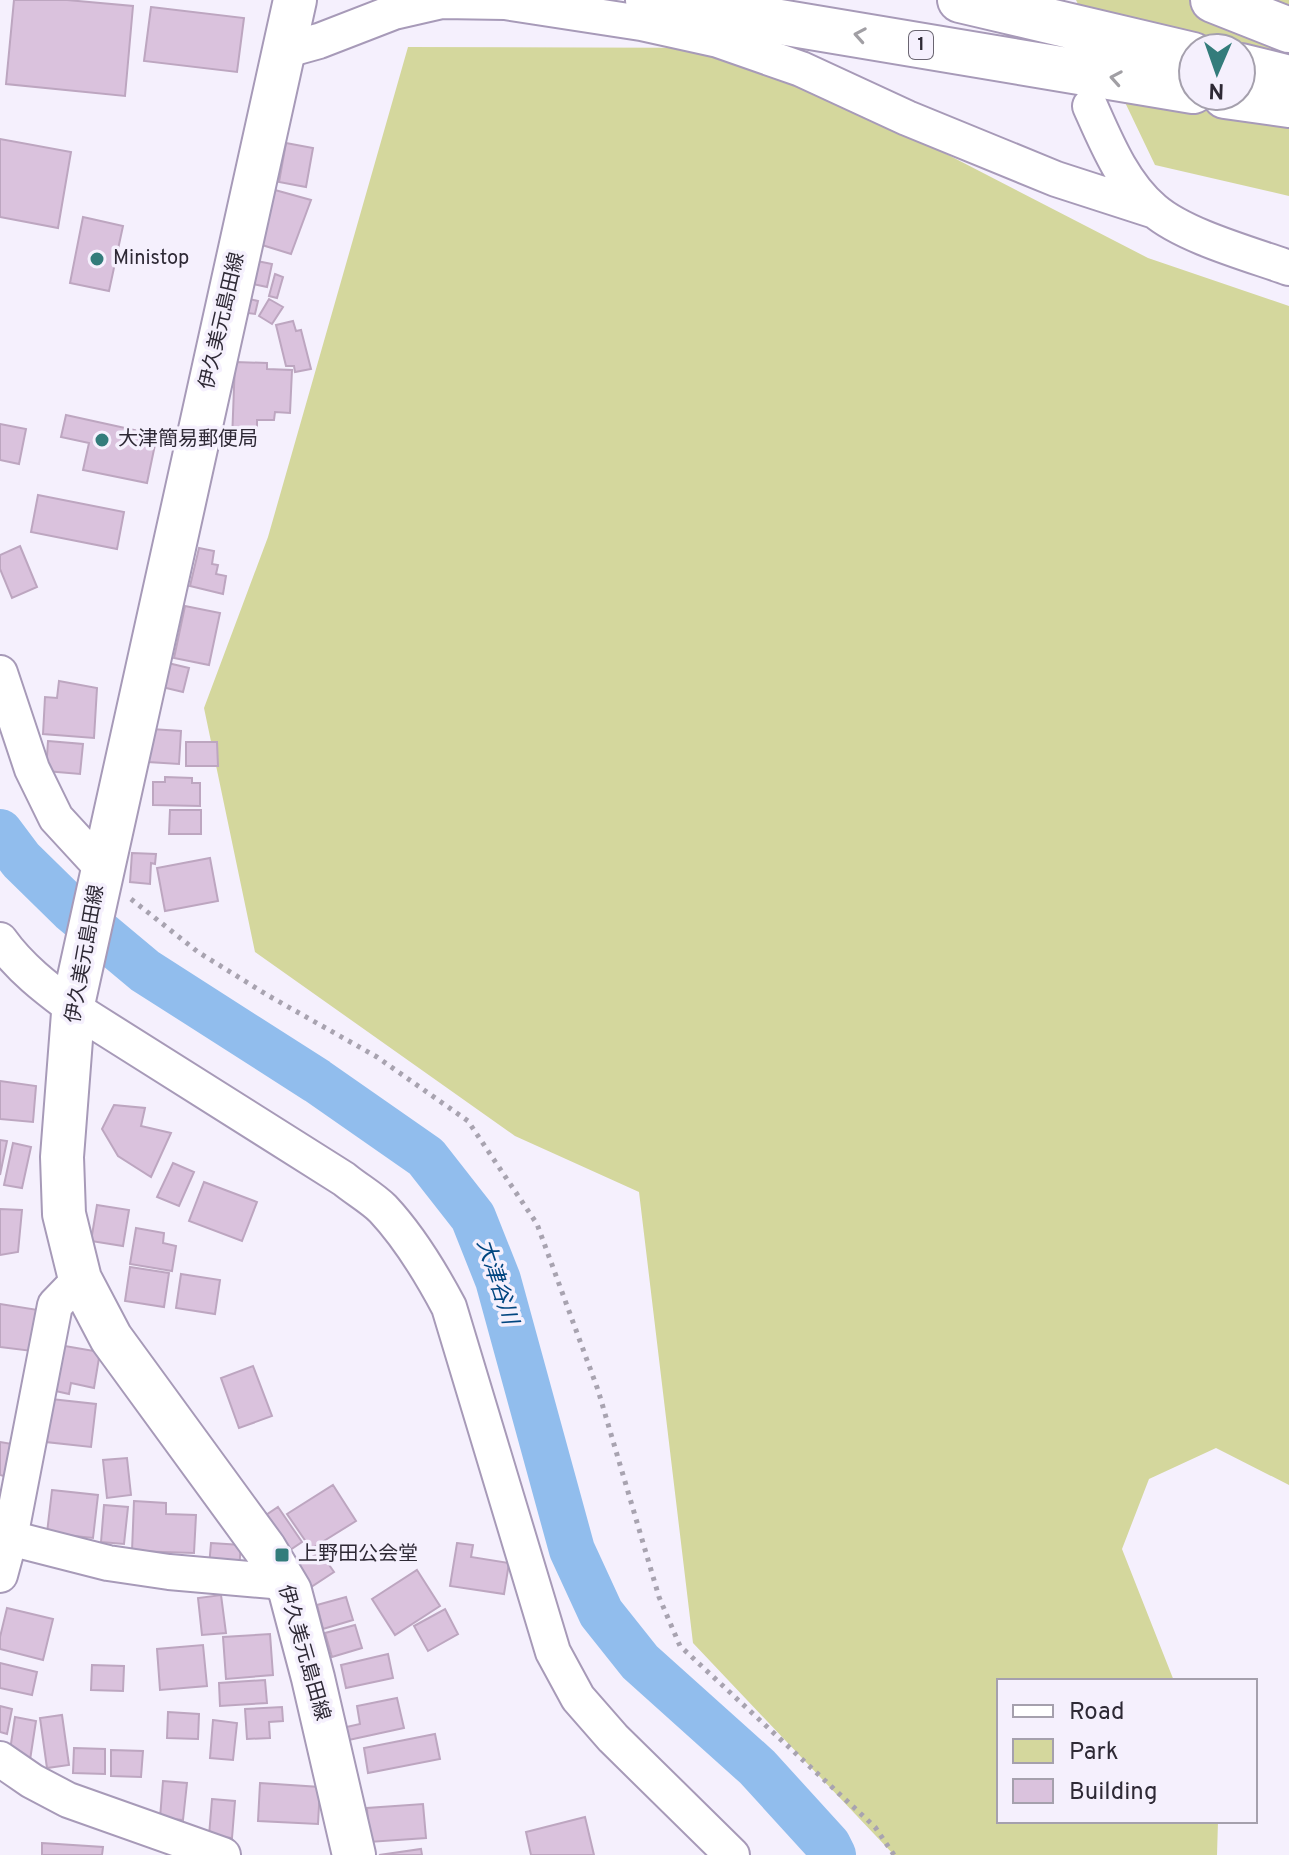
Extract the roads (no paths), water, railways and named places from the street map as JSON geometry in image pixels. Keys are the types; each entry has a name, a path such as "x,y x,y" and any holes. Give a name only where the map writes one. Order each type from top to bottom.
{"highway":[{"name":"1","path":"648,0 1177,88"},
{"path":"960,0 1177,51"},
{"path":"1213,0 1289,30"},
{"path":"1257,70 1289,78"},
{"path":"1257,100 1289,105"}],"main road":[{"name":"伊久美元島田線","path":"295,0 100,874 74,1004 62,1157 64,1214 80,1279 111,1338 265,1549 290,1591 354,1855"}],"street":[{"path":"283,51 319,41 394,12 442,1 505,2 641,23 718,40 801,69 907,118 1042,173 1155,211 1191,233 1289,268"},
{"path":"1090,106 1109,149 1137,192 1155,211"},
{"path":"0,673 32,769 56,818 100,874"},
{"path":"0,940 37,982 344,1179 382,1208 430,1271 449,1307 553,1652 578,1698 613,1738 732,1855"},
{"path":"0,980 37,982"},
{"path":"0,1575 10,1538 55,1305 80,1279"},
{"path":"10,1538 108,1563 169,1572 284,1582"},
{"path":"0,1759 68,1800 223,1855"}],"waterway":[{"name":"大津谷川","path":"0,832 21,860 72,910 145,971 317,1081 426,1157 473,1217 498,1280 572,1550 601,1613 640,1662 757,1767 828,1845 833,1855"}],"place":[{"name":"Ministop","path":"97,259"},
{"name":"大津簡易郵便局","path":"102,440"},
{"name":"上野田公会堂","path":"282,1555"}]}
